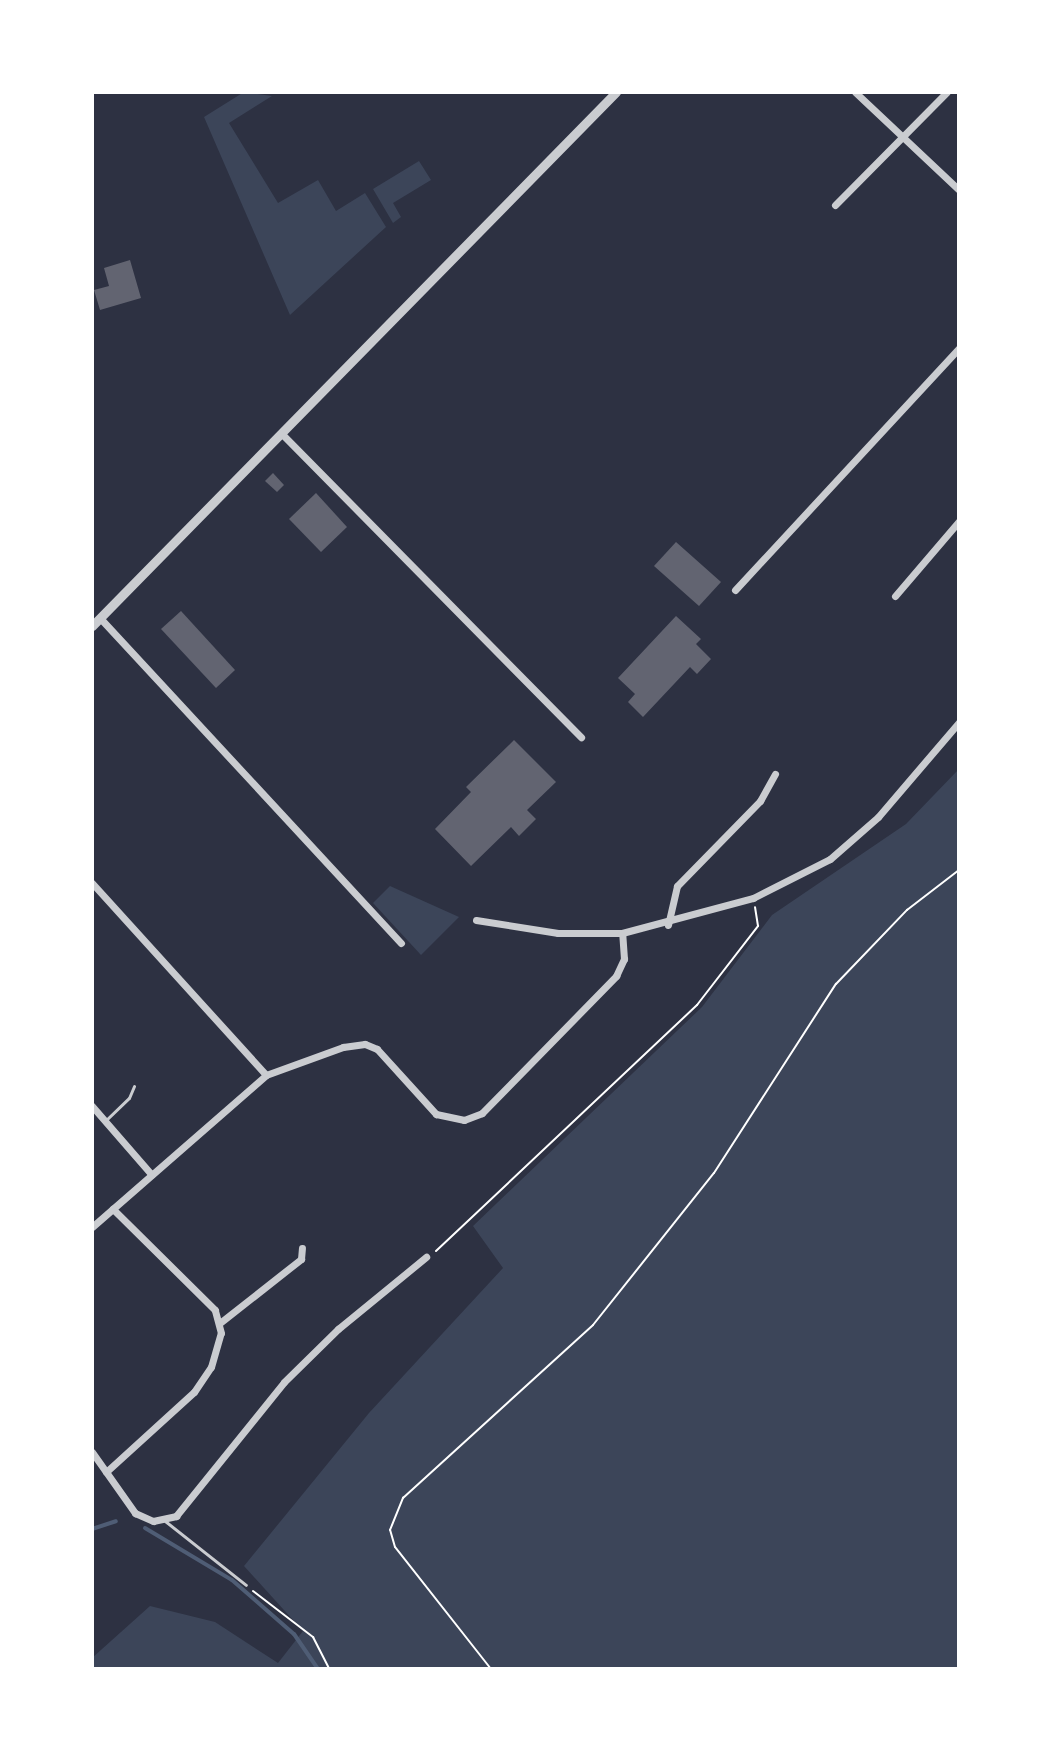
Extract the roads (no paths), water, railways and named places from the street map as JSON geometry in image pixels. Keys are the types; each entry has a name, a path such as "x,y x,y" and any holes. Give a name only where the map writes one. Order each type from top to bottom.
{"street":[{"path":"401,943 96,622 616,92"},
{"path":"855,92 899,137 959,190"},
{"path":"835,205 899,137 947,92"},
{"path":"735,590 959,348"},
{"path":"282,434 581,737"},
{"path":"895,596 959,521"},
{"path":"476,920 558,933 622,933 668,925 753,898 830,859 878,817 959,722"},
{"path":"668,925 677,886 760,801 775,774"},
{"path":"92,883 266,1075"},
{"path":"92,1227 266,1075 365,1044 377,1049 436,1114 472,1118 616,976 624,959 622,933"},
{"path":"92,1106 152,1175"},
{"path":"106,1472 203,1380 219,1344 221,1322 215,1310 113,1209"},
{"path":"221,1322 301,1259 302,1248"},
{"path":"92,1452 135,1513 165,1520 176,1516 284,1382 338,1329 426,1257"}],"lane":[{"path":"105,1121 129,1098 134,1086"},
{"path":"165,1520 246,1585"}],"waterway":[{"path":"92,1529 116,1521"},
{"path":"145,1528 232,1580 294,1634 318,1669"}]}
